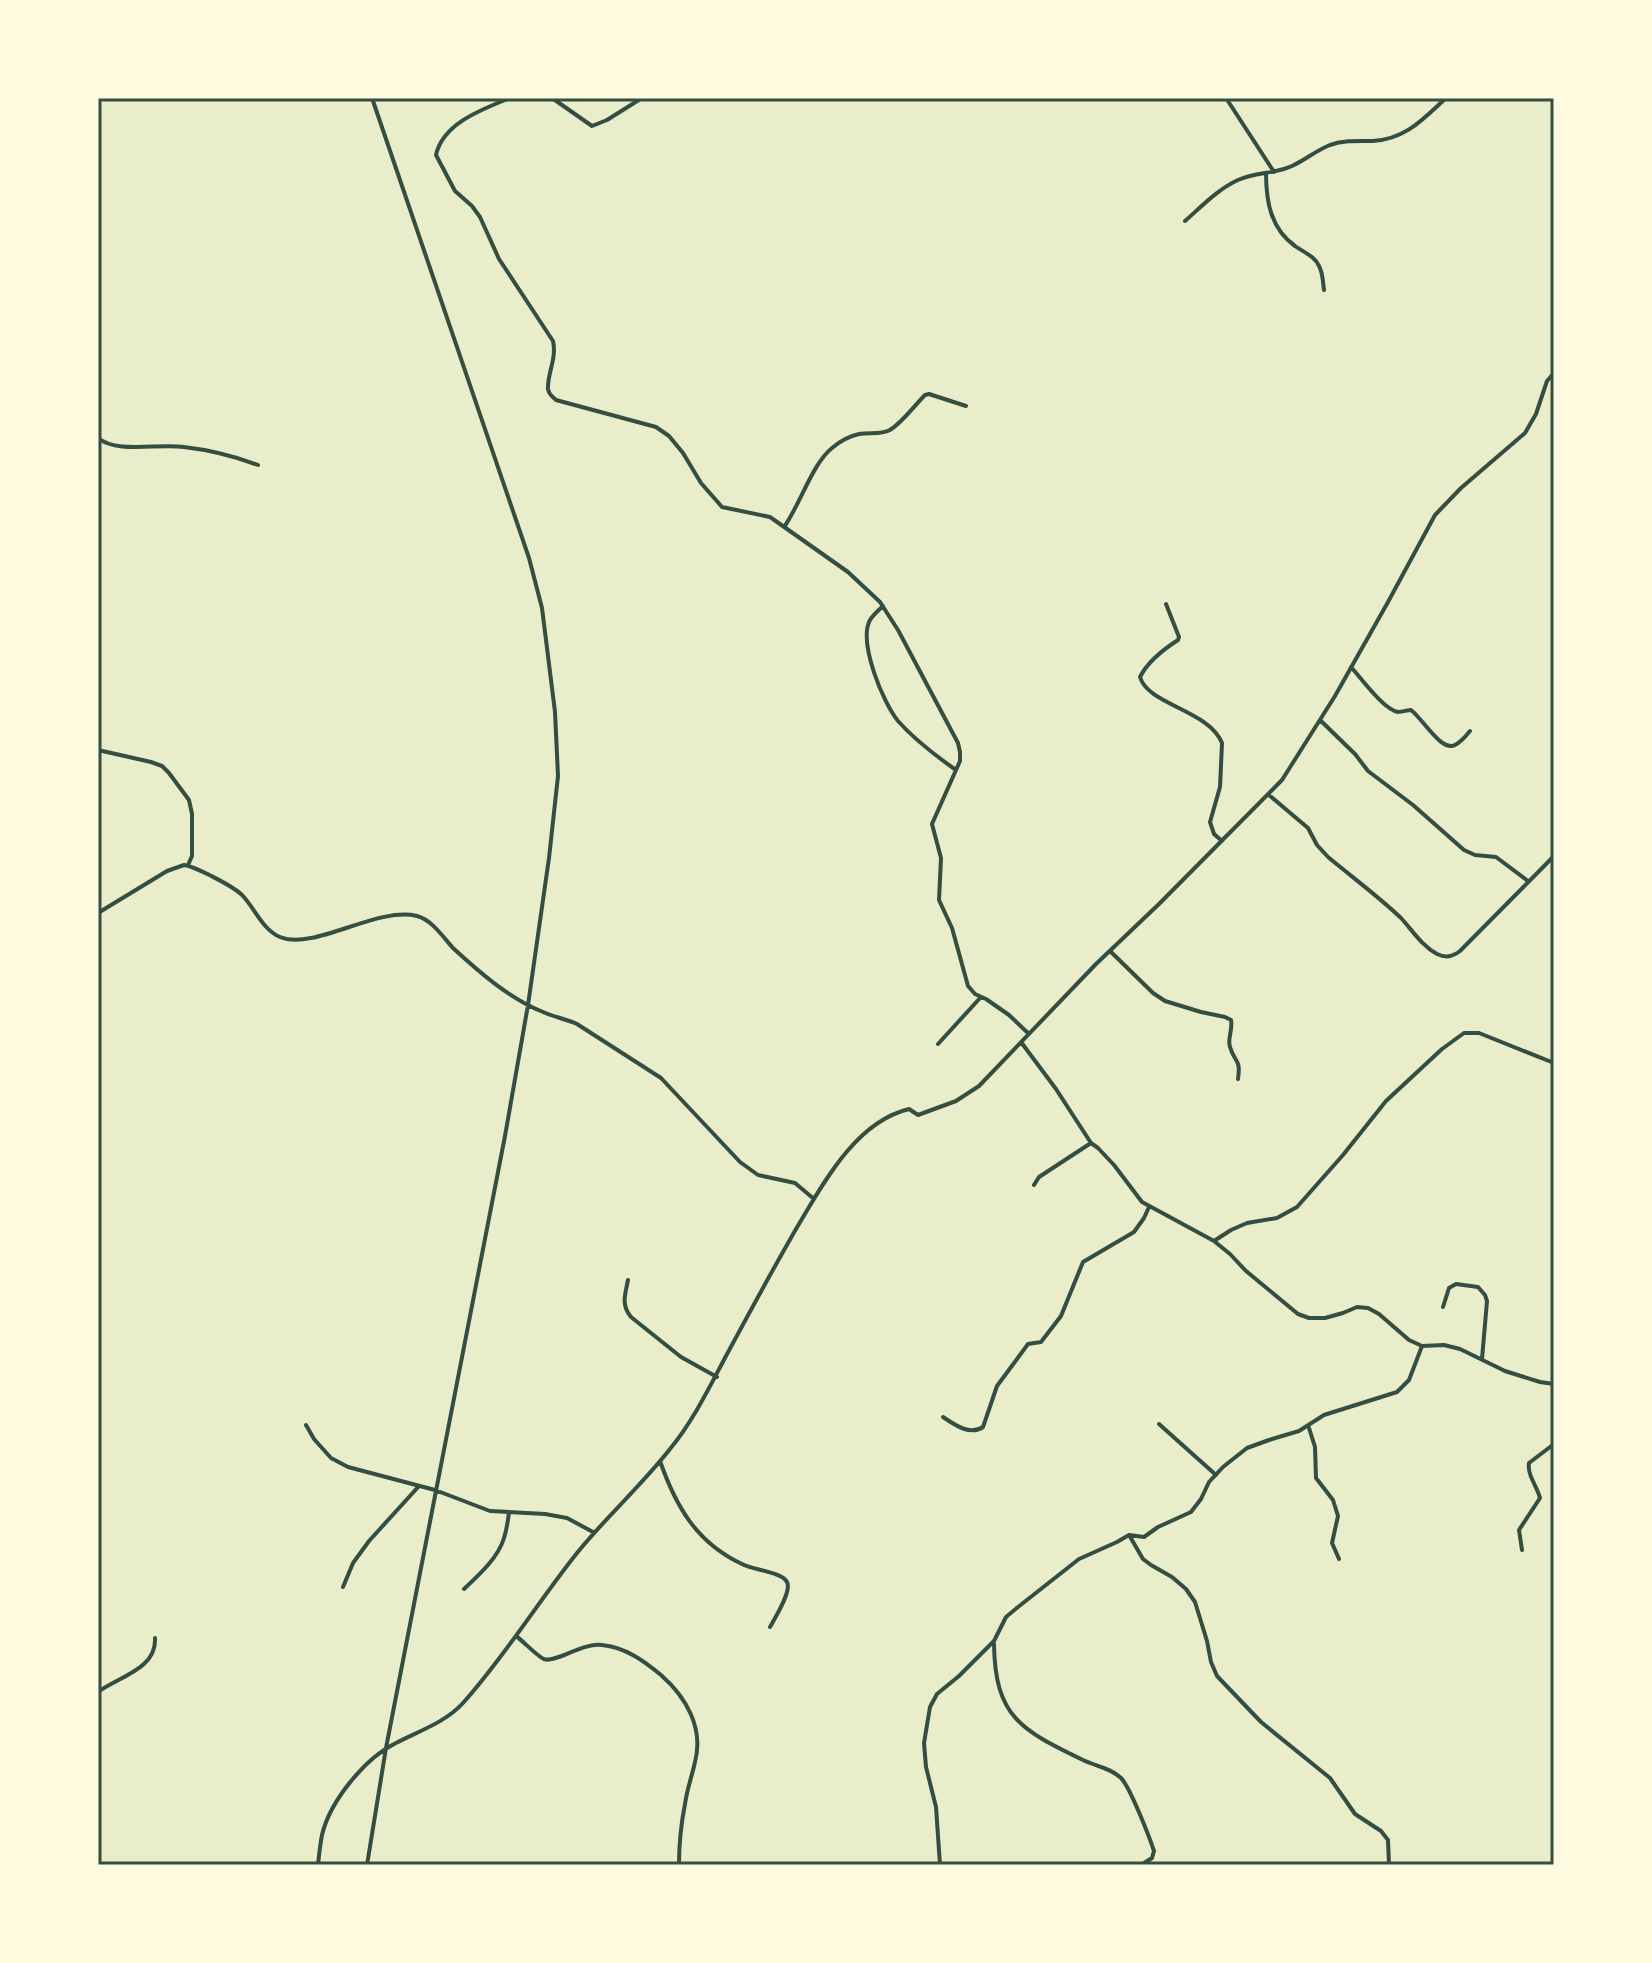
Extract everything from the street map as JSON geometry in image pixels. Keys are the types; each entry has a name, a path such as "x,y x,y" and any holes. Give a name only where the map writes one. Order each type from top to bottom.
{"street":[{"path":"367,1865 386,1748 528,1005 558,776 555,712 542,608 529,558 372,98"},
{"path":"510,98 476,113 446,134 436,155 455,191 480,217 499,259 553,341 554,355 548,390 556,400 656,427 676,444 701,483 722,507 770,517 848,572 883,606 958,743 960,761 932,824 941,858 939,900 952,928 968,986 975,994 1009,1015 1029,1034"},
{"path":"552,98 592,126 642,98"},
{"path":"1226,98 1274,172"},
{"path":"1185,221 1219,192 1240,179 1292,166 1329,145 1396,137 1418,125 1446,98"},
{"path":"1266,173 1269,207 1277,229 1317,262 1324,290"},
{"path":"318,1865 322,1833 343,1792 375,1755 460,1707 593,1532 683,1433 814,1199 833,1169 856,1142 895,1112 909,1109 918,1115 956,1101 979,1086 1282,780 1351,667 1435,515 1461,488 1525,433 1536,414 1546,384 1554,373"},
{"path":"784,527 820,461 830,449 859,434 888,431 925,395 966,406"},
{"path":"98,438 110,446 180,446 213,451 258,465"},
{"path":"1166,604 1178,640 1153,660 1140,677 1145,688 1191,713 1219,737 1222,751 1220,787 1210,822 1214,834 1222,841"},
{"path":"883,606 870,619 866,638 871,666 882,691 898,721 956,770"},
{"path":"1351,667 1386,706 1394,711 1414,711 1438,740 1447,746 1458,743 1470,731"},
{"path":"1320,720 1368,771 1464,850 1475,855 1496,857 1528,881"},
{"path":"98,750 151,762 169,773 189,800 192,814 192,856 188,865"},
{"path":"1269,795 1308,828 1328,857 1402,919 1430,949 1447,957 1460,951 1554,856"},
{"path":"98,913 167,871 188,865 241,894 273,933 283,938 300,940 389,916 407,914 425,919 486,976 528,1005 577,1024 661,1078 740,1162 758,1175 795,1183 814,1199"},
{"path":"1110,951 1165,1001 1231,1020 1229,1044 1240,1066 1238,1079"},
{"path":"938,1044 981,997"},
{"path":"1214,1241 1247,1223 1277,1218 1297,1207 1334,1167 1386,1101 1464,1033 1479,1033 1554,1063"},
{"path":"1021,1042 1091,1143 1114,1165 1135,1195 1149,1207 1214,1241 1298,1314 1325,1318 1357,1307 1368,1308 1409,1340 1422,1346 1444,1345 1460,1349 1505,1371 1554,1384"},
{"path":"1034,1185 1039,1177 1091,1143"},
{"path":"943,1417 968,1430 983,1427 997,1386 1028,1344 1041,1342 1061,1316 1083,1262 1134,1232 1149,1207"},
{"path":"628,1280 624,1303 626,1312 681,1357 717,1377"},
{"path":"1443,1307 1448,1289 1454,1284 1478,1287 1483,1291 1487,1301 1482,1359"},
{"path":"940,1865 936,1807 926,1767 924,1743 930,1707 937,1694 994,1641 1006,1617 1079,1559 1129,1535 1144,1537 1191,1512 1209,1482 1247,1448 1308,1427 1324,1415 1397,1392 1409,1380 1422,1346"},
{"path":"1159,1424 1216,1475"},
{"path":"306,1425 331,1458 348,1467 435,1490 490,1511 567,1518 593,1532"},
{"path":"1308,1427 1315,1447 1316,1478 1333,1500 1338,1516 1332,1543 1339,1559"},
{"path":"1522,1550 1519,1530 1540,1498 1528,1469 1529,1463 1554,1444"},
{"path":"660,1461 684,1516 700,1534 722,1554 745,1566 782,1577 788,1583 787,1594 770,1627"},
{"path":"343,1587 353,1563 419,1486"},
{"path":"464,1589 480,1574 501,1545 509,1512"},
{"path":"1129,1535 1143,1559 1172,1577 1195,1602 1217,1676 1261,1722 1330,1778 1355,1814 1381,1831 1388,1840 1389,1865"},
{"path":"516,1636 548,1661 582,1646 601,1644 626,1651 647,1663 677,1690 688,1707 698,1741 685,1804 679,1865"},
{"path":"98,1692 141,1668 153,1652 155,1638"},
{"path":"994,1641 1000,1695 1014,1718 1043,1740 1111,1771 1123,1780 1154,1851 1152,1858 1141,1865"}]}
